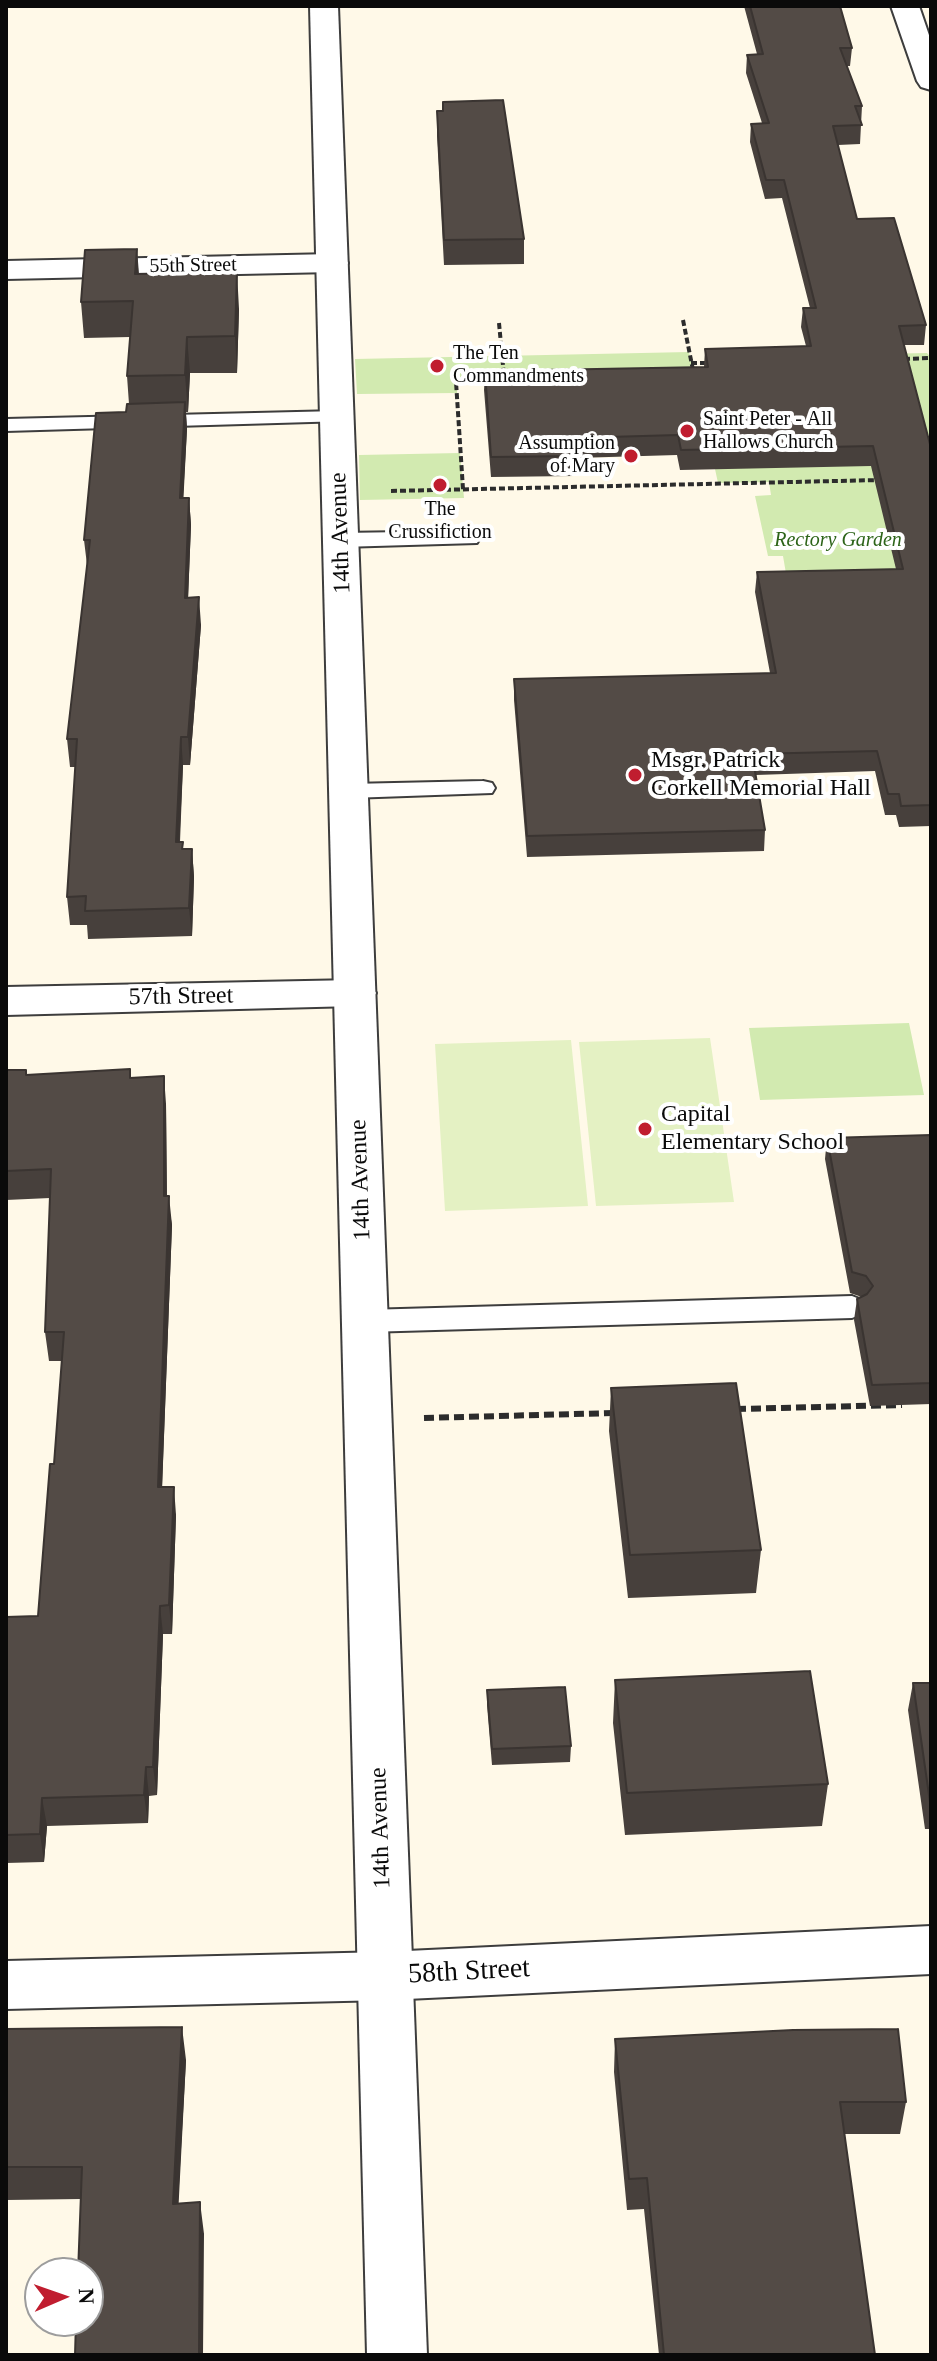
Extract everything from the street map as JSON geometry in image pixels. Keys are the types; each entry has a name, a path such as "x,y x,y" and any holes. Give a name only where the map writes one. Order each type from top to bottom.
{"street":[{"name":"14th Avenue","path":"324,6 397,2355"},
{"path":"905,6 931,81"},
{"name":"55th Street","path":"6,270 333,263"},
{"name":"57th Street","path":"6,1001 355,993"},
{"name":"58th Street","path":"6,1985 386,1976 931,1950"}],"lane":[{"path":"6,425 338,417"},
{"path":"341,540 469,538"},
{"path":"350,791 483,788"},
{"path":"366,1321 852,1307"}],"path":[{"path":"683,320 694,377"},
{"path":"499,323 504,381"},
{"path":"900,359 931,358"},
{"path":"691,363 717,363"},
{"path":"463,489 456,382 492,381"},
{"path":"872,468 875,480"},
{"path":"340,492 890,480"},
{"path":"729,1410 916,1404"},
{"path":"368,1419 620,1412"}],"green space":[{"path":"689,352 694,377 457,382 457,393 357,394 355,359"},
{"name":"Rectory Garden","path":"927,353 931,358 931,465 901,589 789,591 783,556 768,556 755,496 771,495 769,482 718,483 715,469 729,357"},
{"path":"460,453 464,498 360,500 359,455"},
{"path":"909,1023 924,1095 760,1100 749,1028"},
{"path":"710,1038 734,1202 596,1206 579,1042"},
{"path":"571,1040 588,1206 445,1211 435,1044"}],"building":[{"path":"750,6 840,6 852,48 840,48 862,106 855,106 862,125 833,126 857,219 894,218 926,325 899,326 931,448 931,805 901,806 899,794 888,794 877,751 752,754 765,830 527,836 514,679 776,673 757,572 903,569 873,446 681,450 678,435 573,438 575,456 491,457 485,371 708,367 705,349 811,346 803,308 816,308 784,180 766,180 751,124 769,123 747,55 763,54"},
{"path":"503,100 524,239 444,240 437,111 443,111 443,102"},
{"path":"137,249 135,274 237,272 235,336 187,337 185,375 127,376 133,301 81,302 85,250"},
{"path":"185,402 180,498 189,498 185,598 199,597 188,737 181,737 176,842 183,842 182,849 192,849 189,908 85,911 86,896 67,897 77,739 67,739 90,540 84,540 96,413 126,412 127,404"},
{"path":"130,1069 130,1078 164,1076 164,1196 169,1196 158,1487 174,1487 169,1605 160,1606 153,1767 146,1767 144,1795 42,1798 40,1834 6,1835 6,1617 38,1616 64,1332 45,1332 51,1169 6,1171 6,1070 26,1070 26,1075"},
{"name":"Capital Elementary School","path":"931,1135 931,1383 872,1385 857,1299 867,1294 873,1286 866,1276 852,1272 827,1138"},
{"path":"736,1383 761,1550 630,1555 611,1388"},
{"path":"810,1671 828,1784 627,1793 615,1680"},
{"path":"913,1683 931,1683 931,1802 930,1802"},
{"path":"565,1687 571,1746 492,1749 487,1690"},
{"path":"182,2027 173,2204 200,2202 199,2355 75,2355 76,2337 104,2337 104,2257 79,2257 82,2167 6,2167 6,2029"},
{"path":"898,2029 906,2102 840,2102 875,2355 664,2355 647,2178 629,2179 615,2039 793,2030"}],"place":[{"name":"The Ten Commandments","path":"437,366"},
{"name":"Saint Peter - All Hallows Church","path":"687,431"},
{"name":"Assumption of Mary","path":"631,456"},
{"name":"The Crussifiction","path":"440,485"},
{"name":"Msgr. Patrick Corkell Memorial Hall","path":"635,775"},
{"name":"Capital Elementary School","path":"645,1129"}]}
